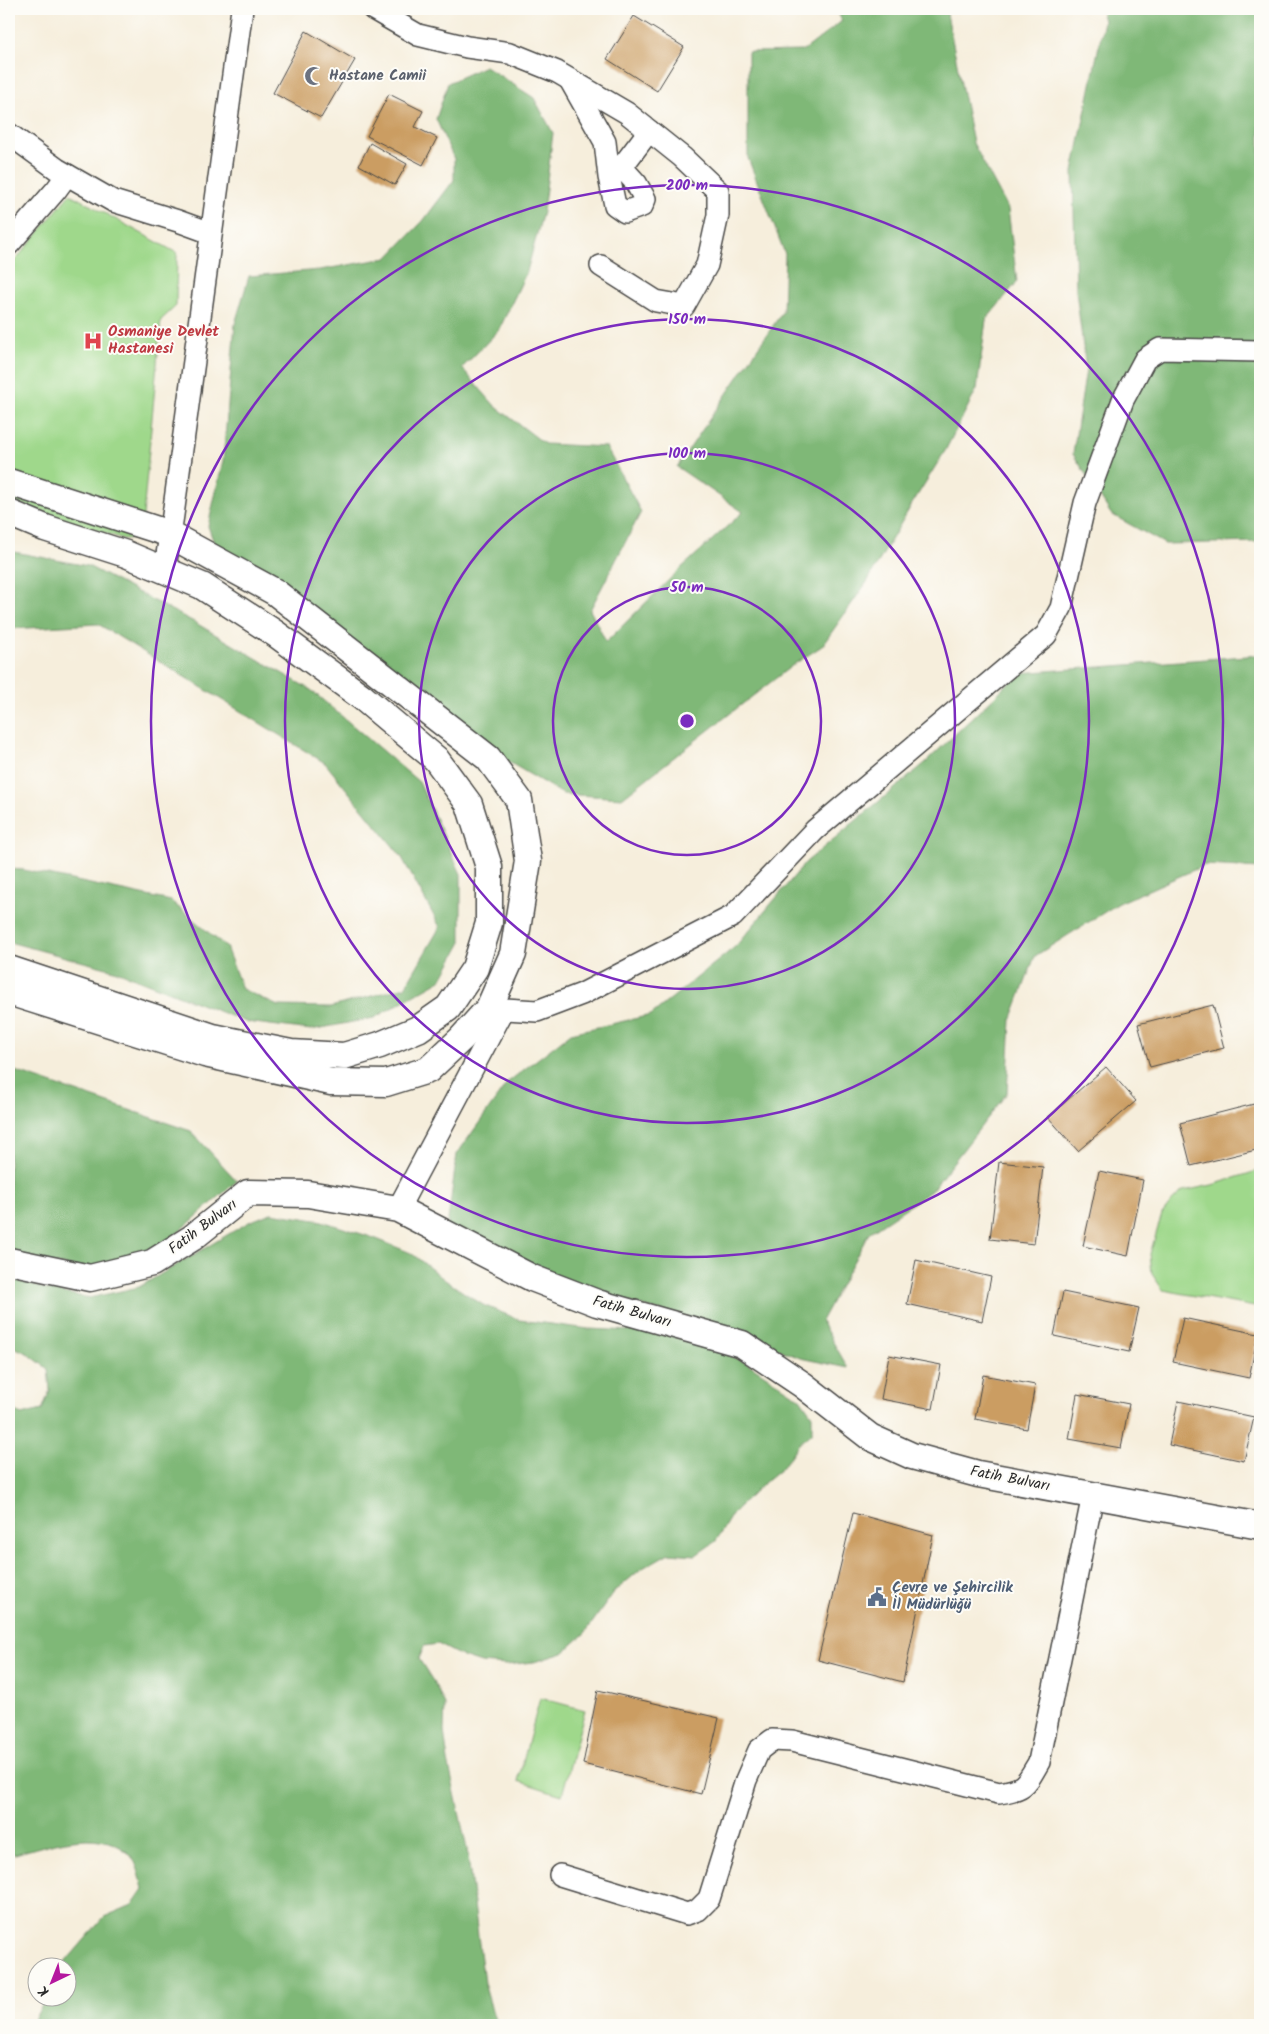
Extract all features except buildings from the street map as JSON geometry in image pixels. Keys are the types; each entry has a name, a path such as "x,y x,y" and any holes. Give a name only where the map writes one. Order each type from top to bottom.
{"street":[{"path":"158,568 165,568 170,535 242,9"},
{"path":"373,9 418,35 467,47 510,52 557,72 627,113 682,157 718,191 718,216 707,265 684,306 656,301 601,266"},
{"path":"570,80 605,142 609,177 615,204 625,212 642,206 645,199 636,183 626,172 624,164 649,131"},
{"path":"9,134 67,175 113,202 211,233"},
{"path":"9,244 67,175"},
{"path":"9,992 205,1054 332,1082 386,1084 428,1070 497,1008 538,1011 582,994 734,916 815,830 1046,635 1061,608 1085,503 1123,400 1145,359 1160,349 1260,351"},
{"path":"9,482 170,535 276,592 488,758 519,800 528,861 514,954 497,1008 398,1209"},
{"path":"9,513 45,528 126,554 202,586 276,634 362,697 436,759 469,804 489,867 489,923 475,968 448,1008 418,1029 380,1046 344,1056 291,1052 213,1037 9,969"},
{"name":"Fatih Bulvarı","path":"9,1261 90,1278 152,1263 192,1238 248,1193 308,1194 398,1209 532,1278 597,1303 742,1344 803,1385 870,1438 912,1456 978,1474 1260,1526"},
{"path":"560,1875 687,1914 698,1910 709,1899 746,1780 759,1750 772,1740 792,1741 999,1793 1018,1790 1028,1781 1039,1762 1093,1495"}],"green space":[{"path":"836,9 946,9 973,143 1008,209 1017,282 986,320 977,389 945,451 867,582 822,646 793,665 622,798 563,794 507,761 410,687 220,560 208,526 223,461 235,324 249,276 320,270 387,258 423,221 454,180 454,159 436,119 448,83 485,66 534,98 553,133 543,212 527,271 499,330 462,368 495,406 545,444 606,447 641,512 590,610 606,642 679,570 743,512 677,467 783,311 785,254 748,158 748,52 803,51 842,21"},
{"path":"1101,9 1260,9 1260,542 1165,544 1111,514 1073,454 1086,370 1076,291 1073,172 1104,21"},
{"path":"70,194 177,253 176,306 161,320 141,538 123,539 9,500 9,268"},
{"path":"9,551 88,566 194,622 311,690 419,782 461,874 461,944 441,980 374,1018 311,1030 246,1022 114,970 9,942 9,869 24,870 171,901 226,947 242,989 278,1006 331,1007 405,987 440,927 401,856 325,763 98,624 9,629"},
{"path":"1260,655 1260,868 1205,865 1119,903 1035,956 1011,1020 1007,1093 931,1191 869,1233 821,1321 848,1368 800,1358 732,1330 616,1299 446,1235 457,1154 508,1082 571,1033 651,1015 736,946 806,862 924,764 1019,673"},
{"path":"9,1069 191,1131 237,1181 171,1239 110,1273 9,1257"},
{"path":"1260,1170 1260,1308 1163,1290 1152,1274 1150,1254 1162,1214 1173,1200 1183,1191 1212,1185"},
{"path":"271,1213 322,1221 374,1238 411,1253 445,1280 483,1305 520,1320 589,1329 656,1332 701,1343 747,1363 800,1398 812,1415 812,1432 797,1446 782,1468 732,1514 716,1541 696,1555 669,1553 641,1569 614,1592 585,1633 563,1653 534,1662 506,1665 481,1663 463,1657 438,1644 424,1646 419,1659 445,1704 444,1731 448,1761 467,1849 484,1983 494,2017 501,2025 29,2025 42,2006 78,2006 78,1956 71,1956 104,1917 132,1905 143,1889 137,1868 130,1854 114,1844 100,1840 72,1840 15,1854 9,1853 9,1406 21,1415 42,1410 50,1390 48,1369 27,1353 9,1345 9,1278 49,1290 89,1298 139,1287 249,1222"},
{"path":"540,1698 585,1710 562,1795 518,1781"}],"place":[{"name":"Hastane Camii","path":"314,76"},
{"name":"Osmaniye Devlet Hastanesi","path":"93,341"},
{"name":"Çevre ve Şehircilik İl Müdürlüğü","path":"877,1597"}]}
